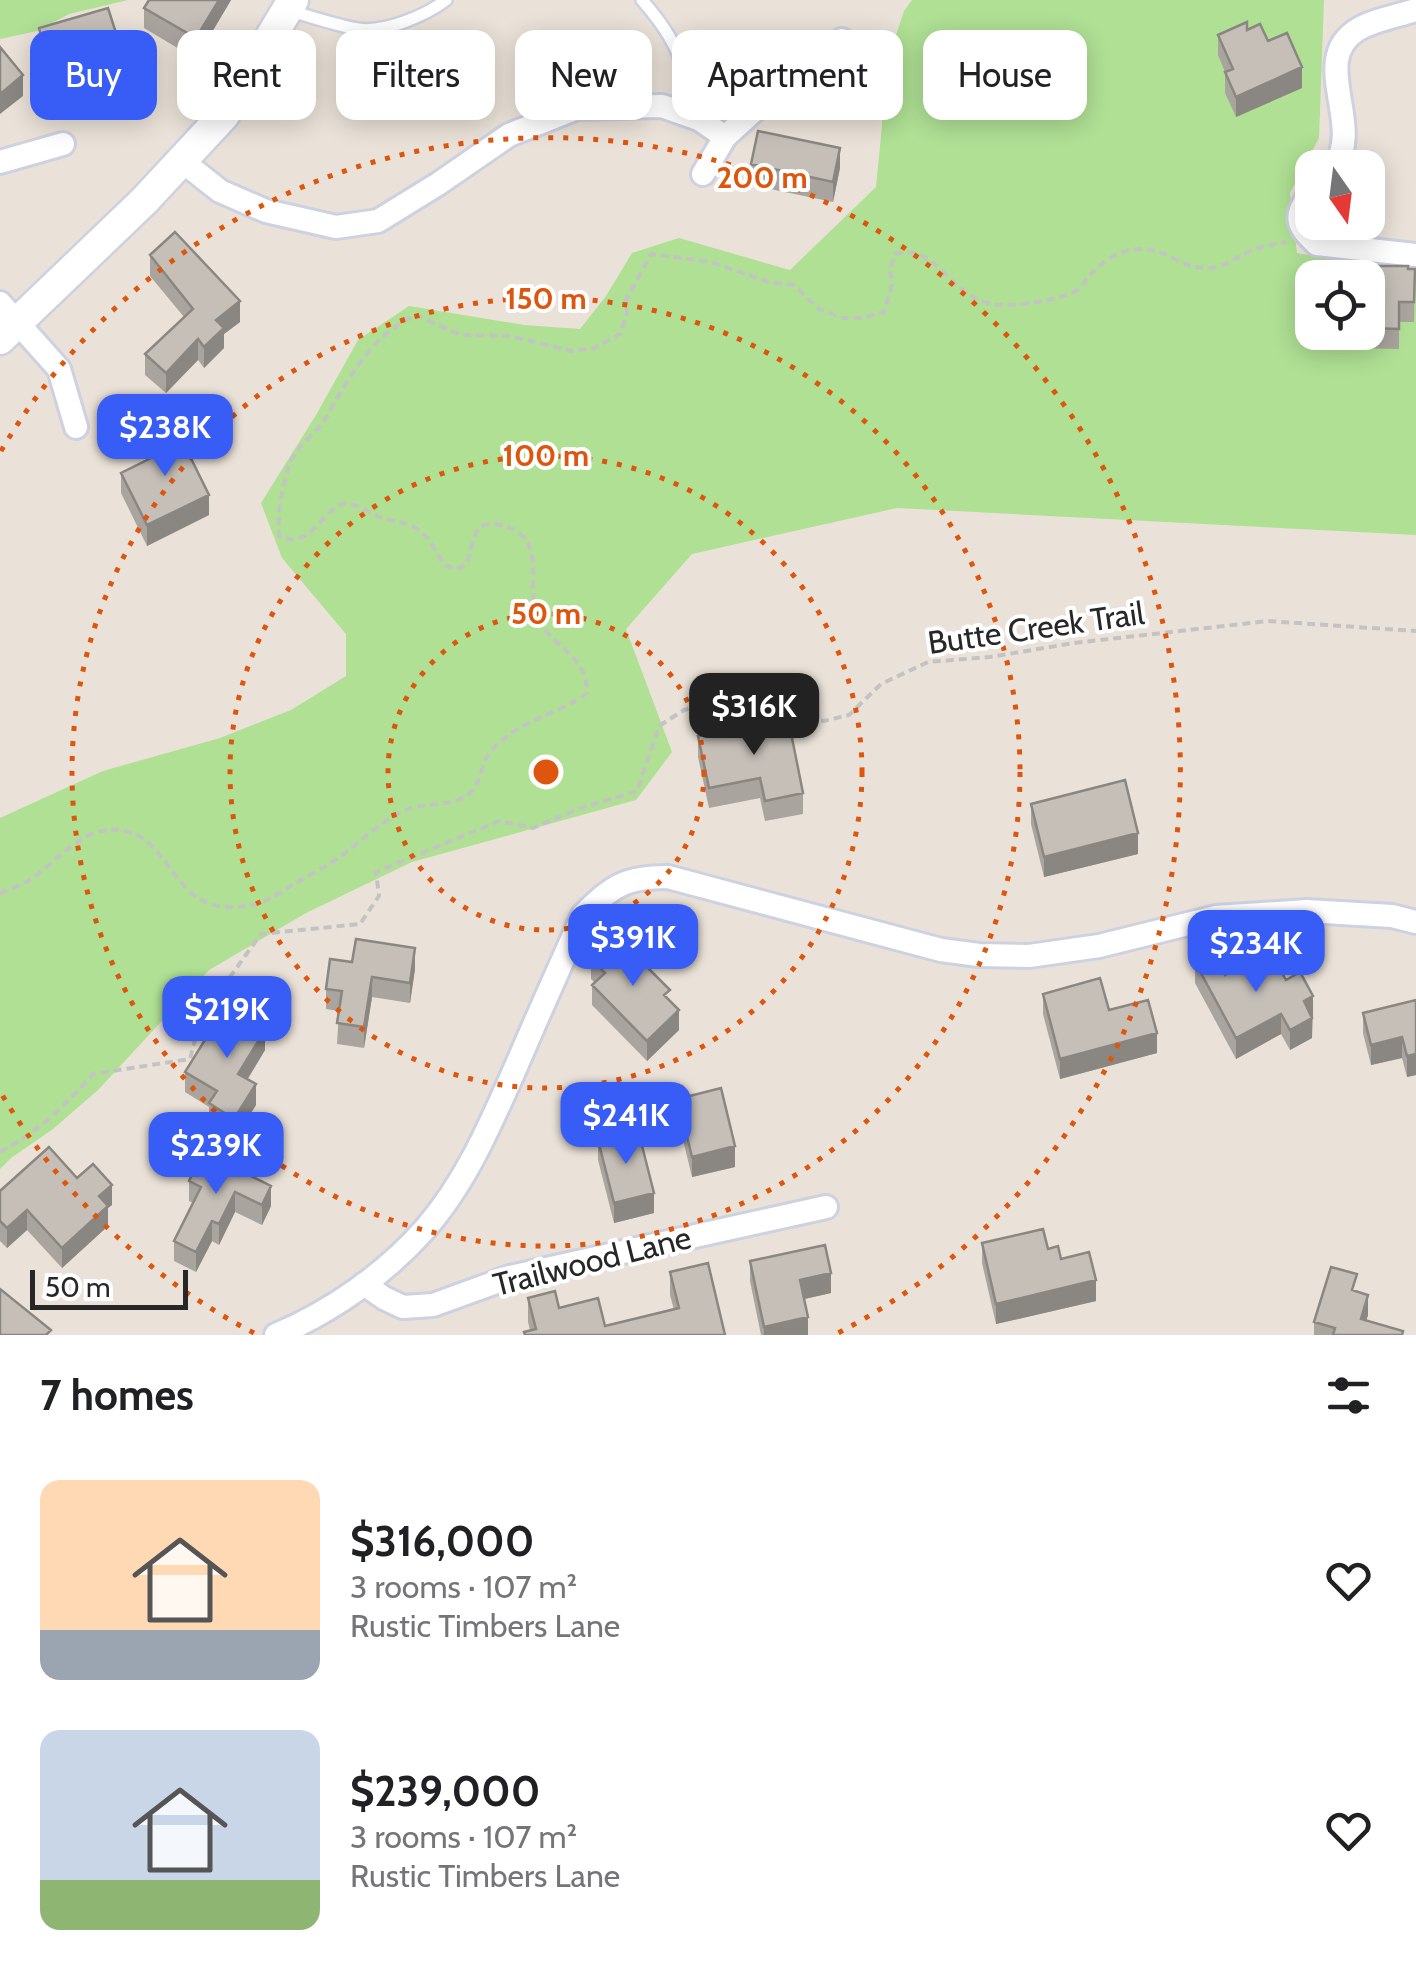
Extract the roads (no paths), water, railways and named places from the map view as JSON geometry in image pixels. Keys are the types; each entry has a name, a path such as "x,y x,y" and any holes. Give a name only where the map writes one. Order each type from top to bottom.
{"street":[{"path":"76,427 59,369 6,322 144,201 224,115 291,5"},
{"path":"1342,150 1346,136 1336,64 1343,43 1357,30 1416,10"},
{"path":"182,161 220,191 266,211 336,227 378,221 509,134 577,108 662,106 672,110"},
{"path":"700,120 725,137"},
{"path":"703,174 725,137 744,120"},
{"path":"0,162 63,144"},
{"path":"1313,240 1317,244 1416,255"},
{"path":"276,1335 364,1284 424,1230 466,1172 493,1119 583,915 608,890 638,877 668,877 941,950 979,955 1029,956 1099,946 1216,917 1307,911 1392,916 1416,922"},
{"name":"Trailwood Lane","path":"364,1284 404,1307 433,1305 510,1276 826,1207"}],"lane":[{"path":"291,5 362,30 401,23 446,0"},
{"path":"642,0 660,20 672,43"}]}
